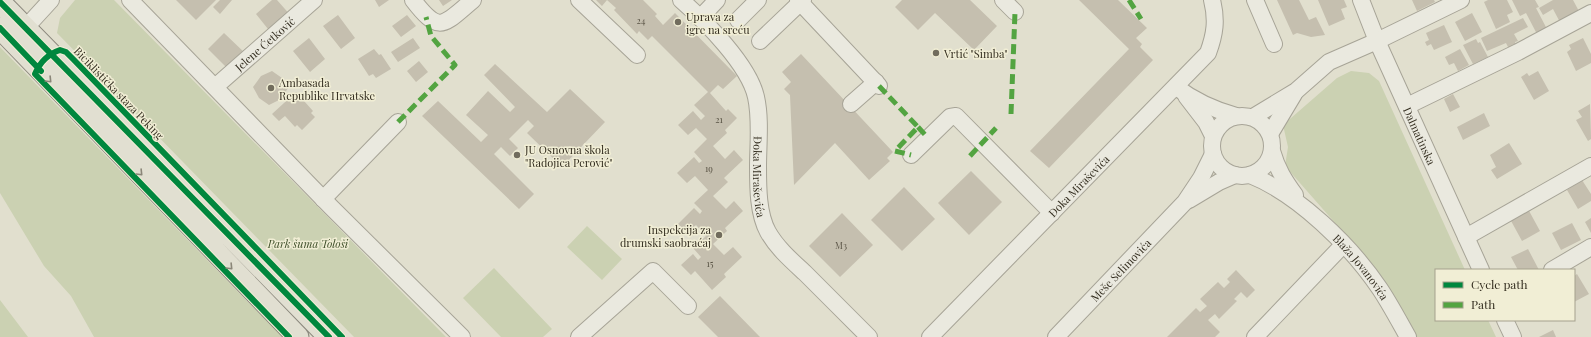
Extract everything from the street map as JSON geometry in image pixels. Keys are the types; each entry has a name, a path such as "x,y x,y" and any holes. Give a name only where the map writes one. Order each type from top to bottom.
{"main road":[{"path":"0,2 13,32 298,337"},
{"path":"13,32 329,337"}],"street":[{"path":"13,32 51,0"},
{"path":"130,0 323,199 462,337"},
{"name":"Jelene Ćetković","path":"215,86 314,0"},
{"path":"414,0 426,17 436,23 452,18 473,0"},
{"path":"579,0 637,55"},
{"name":"Đoka Miraševića","path":"681,0 700,18 738,62 749,78 756,97 758,121 758,183 761,211 768,232 783,251 870,337"},
{"path":"700,18 717,0"},
{"path":"738,20 758,0"},
{"path":"1003,0 1015,12"},
{"name":"Đoka Miraševića","path":"930,337 1052,213 1180,90 1208,53 1216,25 1216,15 1212,0"},
{"path":"1255,0 1274,44"},
{"name":"Dalmatinska","path":"1362,0 1377,41 1481,269"},
{"path":"1253,117 1296,91 1329,62 1377,41 1461,0"},
{"path":"760,41 800,1 877,84 851,104"},
{"path":"1407,106 1518,52 1591,13"},
{"path":"1180,90 1214,108 1236,116 1253,117 1263,124 1270,134 1272,151 1264,167 1243,175 1222,168 1213,154 1213,136 1216,129 1222,123 1236,116"},
{"path":"1180,90 1206,122 1213,136"},
{"path":"1270,134 1296,91"},
{"path":"911,155 950,117 956,116 1052,213"},
{"path":"323,199 398,122"},
{"name":"Blaža Jovanovića","path":"1272,151 1275,164 1282,178 1303,206 1343,245 1380,289 1408,337"},
{"name":"Meše Selimovića","path":"1056,337 1186,202 1201,178 1213,154"},
{"path":"1466,237 1591,166"},
{"name":"Blaža Jovanovića","path":"1243,175 1274,186 1303,206"},
{"name":"Meše Selimovića","path":"1186,202 1196,198 1219,182 1243,175"},
{"path":"1255,337 1343,245"},
{"path":"1554,269 1591,247"},
{"path":"579,337 653,271 688,306"},
{"path":"1505,321 1513,337"}],"green space":[{"name":"Park šuma Tološi","path":"75,0 114,0 446,337 354,337 57,33 60,18"},
{"path":"0,47 283,337 94,337 71,296 44,266 0,193"},
{"path":"1351,71 1369,73 1379,81 1465,269 1435,269 1435,321 1488,321 1496,337 1413,337 1365,257 1285,166 1288,147 1283,125 1337,78"},
{"path":"587,226 622,259 602,280 567,247"},
{"path":"494,268 552,329 543,337 501,337 463,298"},
{"path":"0,300 28,337 0,337"}],"building":[{"path":"176,0 216,0 196,20"},
{"path":"220,0 232,0 220,14 213,7"},
{"path":"272,0 277,0 292,17 272,34 256,14"},
{"path":"375,0 389,0 379,7"},
{"path":"439,0 452,0 443,6"},
{"path":"596,0 607,0 602,6"},
{"path":"607,0 643,0 657,14 655,16 663,25 675,13 737,76 723,89 718,85 710,93 726,111 728,109 737,118 725,130 727,133 713,146 725,159 734,150 743,160 724,178 728,182 713,196 726,209 734,201 743,211 725,228 727,231 713,244 724,255 733,247 742,257 724,274 726,277 712,290 695,271 691,275 681,265 693,254 698,260 701,257 693,248 706,236 696,225 688,233 678,224 694,208 700,214 702,211 694,203 708,190 695,176 687,183 677,173 694,157 699,163 702,161 694,152 707,139 696,128 688,135 678,125 693,111 701,120 705,116 694,105 708,92 652,36 648,40 639,31 637,34 614,10 616,8"},
{"path":"902,0 970,0 997,26 974,50 935,13 918,30 895,7"},
{"path":"1079,0 1118,0 1147,28 1136,38 1142,44 1140,47 1153,60 1049,168 1030,151 1129,49"},
{"path":"1277,0 1299,0 1309,20 1316,17 1325,35 1311,37 1297,33 1293,35"},
{"path":"1318,0 1344,0 1347,7 1341,9 1345,19 1329,26"},
{"path":"1412,0 1434,0 1435,2 1417,11"},
{"path":"1488,0 1507,0 1513,12 1507,15 1510,22 1496,29 1484,2"},
{"path":"1512,0 1535,0 1539,7 1536,8 1548,31 1538,36 1526,13 1520,16"},
{"path":"1553,0 1573,0 1581,15 1562,26 1553,9 1543,15 1539,8"},
{"path":"1472,13 1482,32 1465,41 1455,22"},
{"path":"338,15 355,38 341,49 323,26"},
{"path":"407,15 416,26 401,37 392,26"},
{"path":"1523,18 1528,27 1514,34 1518,41 1515,42 1516,45 1509,49 1506,43 1487,51 1481,38"},
{"path":"1444,25 1452,42 1434,50 1431,44 1427,46 1425,42 1429,40 1426,33"},
{"path":"224,33 246,54 230,71 208,49"},
{"path":"309,38 325,59 310,72 293,51"},
{"path":"413,38 420,48 398,62 391,52"},
{"path":"1583,38 1591,54 1591,63 1576,71 1567,52 1571,49 1569,45"},
{"path":"1476,39 1478,43 1480,42 1488,57 1473,64 1463,45"},
{"path":"374,49 379,55 381,54 391,69 376,78 373,74 369,76 358,59"},
{"path":"1460,49 1469,65 1458,71 1454,63 1449,65 1445,57"},
{"path":"801,54 893,152 887,158 890,161 869,180 835,143 794,185 790,95 784,89 791,82 782,72"},
{"path":"419,61 428,72 416,82 407,71"},
{"path":"495,64 547,112 570,89 605,122 562,167 527,133 534,126 528,120 509,139 518,148 510,156 501,147 494,154 534,194 519,209 422,116 438,101 481,142 488,135 466,115 488,91 510,112 515,107 484,75"},
{"name":"Ambasada Republike Hrvatske","path":"272,71 282,78 288,88 281,99 269,105 259,98 253,87 261,76"},
{"path":"1538,71 1549,91 1534,100 1521,77 1527,73 1529,76"},
{"path":"296,92 313,111 311,113 315,117 302,130 297,125 295,127 285,116 279,121 272,114"},
{"path":"1453,94 1460,107 1450,112 1444,99"},
{"path":"1590,104 1591,139 1588,141 1576,120 1582,117 1578,111"},
{"path":"1484,113 1490,126 1463,140 1457,127"},
{"path":"1509,143 1522,164 1497,179 1491,170 1496,167 1490,155"},
{"path":"971,171 1002,202 969,235 938,203"},
{"path":"1582,180 1591,194 1591,201 1578,209 1567,190"},
{"path":"904,187 935,219 902,251 871,220"},
{"path":"1528,209 1540,231 1522,241 1510,219"},
{"path":"842,213 873,245 840,277 809,246"},
{"path":"1591,218 1591,233 1585,222"},
{"path":"1572,223 1581,240 1561,250 1552,233"},
{"path":"1528,249 1538,269 1517,269 1511,257"},
{"path":"1236,270 1255,290 1247,298 1241,292 1234,299 1237,301 1219,319 1215,314 1208,320 1220,332 1215,337 1167,337 1196,308 1200,312 1207,306 1200,299 1218,282 1224,288 1230,282 1227,279"},
{"path":"1577,274 1589,294 1575,301 1575,275"},
{"path":"720,296 760,337 718,337 698,317"},
{"path":"1553,330 1556,337 1539,337"}],"marked path":[{"path":"1129,0 1141,19"},
{"path":"1011,114 1015,12"},
{"path":"398,122 455,65 431,36 426,17"},
{"path":"879,86 918,127 895,151"},
{"path":"918,127 928,138"},
{"path":"970,156 996,128"},
{"path":"895,151 911,155"}],"cycle path":[{"path":"0,2 329,337"},
{"path":"0,28 41,71"},
{"name":"Biciklistička staza Peking","path":"289,337 35,74 45,59 60,50 66,52 342,337"}],"place":[{"name":"Uprava za igre na sreću","path":"678,22"},
{"name":"Vrtić \"Simba\"","path":"936,53"},
{"name":"Ambasada Republike Hrvatske","path":"271,88"},
{"name":"JU Osnovna škola \"Radojica Perović\"","path":"517,155"},
{"name":"Inspekcija za drumski saobraćaj","path":"719,235"}]}
